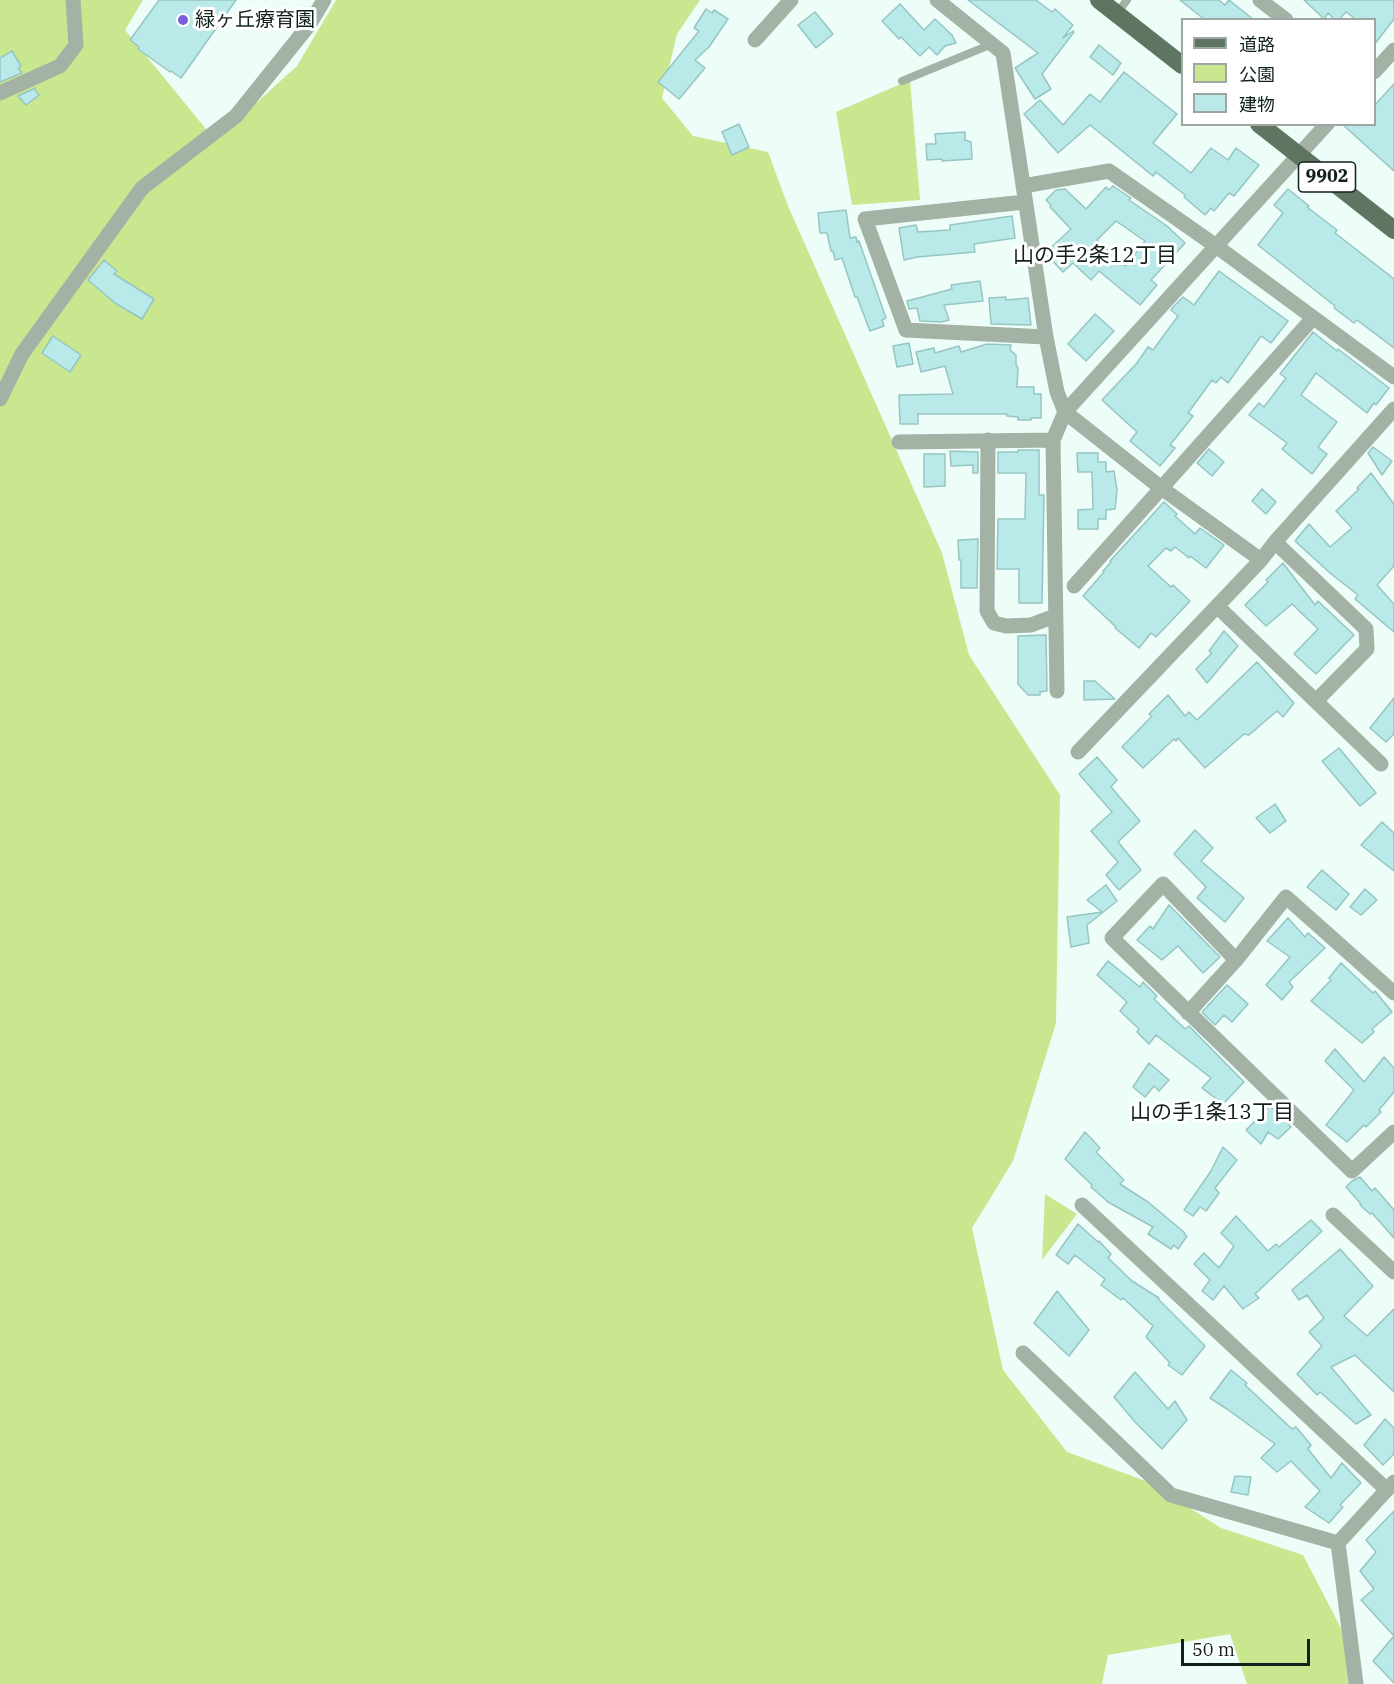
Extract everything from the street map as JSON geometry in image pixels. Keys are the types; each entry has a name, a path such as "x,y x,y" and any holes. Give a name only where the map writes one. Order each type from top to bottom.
{"main road":[{"path":"1099,0 1122,7 1181,64"},
{"name":"9902","path":"1262,126 1394,230"}],"street":[{"path":"0,93 60,66 75,45 73,0"},
{"path":"0,399 22,354 142,188 236,116 309,26 324,0"},
{"path":"755,40 791,0"},
{"path":"937,0 1003,53 1046,337 1057,393 1065,412 1160,488 1260,560"},
{"path":"1260,0 1283,18"},
{"path":"1376,70 1394,50"},
{"path":"1057,691 1053,440 1065,412 1325,126"},
{"path":"1023,186 1109,171 1216,246 1394,377"},
{"path":"1024,202 865,219 906,330 1046,337"},
{"path":"1074,586 1313,318"},
{"path":"1078,752 1260,560 1394,408"},
{"path":"988,440 987,611 994,623 1006,626 1031,624 1055,616"},
{"path":"899,442 1053,440"},
{"path":"1275,542 1366,629 1367,649 1316,701"},
{"path":"1217,606 1381,764"},
{"path":"1236,960 1163,884 1112,938 1352,1171 1394,1132"},
{"path":"1188,1012 1236,960 1286,897 1394,993"},
{"path":"1082,1204 1390,1486 1338,1543 1356,1684"},
{"path":"1332,1215 1394,1272"},
{"path":"1023,1353 1172,1495 1338,1543"}],"lane":[{"path":"902,81 992,44"}],"green space":[{"path":"0,0 143,0 125,30 215,140 297,66 336,0 700,0 677,34 662,98 693,136 768,152 788,206 942,553 969,655 1060,795 1056,1023 1013,1161 972,1228 1003,1370 1067,1452 1151,1483 1221,1528 1303,1555 1343,1632 1348,1684 1247,1684 1230,1634 1108,1655 1102,1684 0,1684"},
{"path":"910,80 920,200 852,205 836,112"},
{"path":"1045,1194 1077,1214 1042,1260"}],"building":[{"name":"緑ヶ丘療育園","path":"159,0 236,0 181,78 138,49 139,47 130,40"},
{"path":"968,0 1036,0 1052,12 1055,9 1073,25 1063,38 1074,32 1042,74 1051,89 1035,99 1015,68 1038,53"},
{"path":"1180,0 1219,0 1225,5 1229,0 1252,18 1202,18"},
{"path":"1304,0 1394,0 1394,19 1376,42 1376,18 1354,18 1346,12 1341,18 1333,18 1328,13 1323,18"},
{"path":"900,4 924,30 935,19 952,35 956,43 945,46 937,55 929,47 920,56 882,21"},
{"path":"706,9 712,13 714,10 728,19 709,47 695,60 705,68 679,99 658,82 699,31 694,28"},
{"path":"815,12 833,34 816,48 798,25"},
{"path":"1099,45 1121,63 1113,75 1090,57"},
{"path":"12,51 21,66 18,68 22,73 0,82 0,58"},
{"path":"1124,72 1177,114 1153,143 1191,173 1211,148 1228,160 1236,148 1259,165 1234,196 1229,193 1214,211 1211,208 1205,215 1184,197 1185,195 1156,172 1153,176 1090,125 1058,153 1024,114 1040,100 1063,125 1090,94 1100,102"},
{"path":"1394,84 1394,171 1344,126 1376,126 1376,104"},
{"path":"35,88 39,95 26,105 18,96"},
{"path":"739,124 749,147 732,155 722,132"},
{"path":"965,132 965,140 971,142 972,159 927,160 926,144 936,144 935,134"},
{"path":"1113,186 1131,198 1129,200 1167,226 1185,243 1151,280 1157,285 1140,305 1099,271 1091,280 1073,263 1063,272 1045,253 1071,229 1046,200 1056,190 1065,189 1086,209 1106,187 1109,190","holes":["1116,221 1145,241 1125,266 1097,240"]},
{"path":"1288,189 1337,230 1335,233 1394,279 1394,348 1357,320 1354,323 1334,308 1335,306 1258,245 1283,213 1274,205"},
{"path":"846,210 850,238 856,237 857,242 859,241 886,318 882,320 884,326 870,331 857,297 855,297 842,258 835,260 827,233 820,233 818,213"},
{"path":"1012,216 1015,238 974,244 975,252 904,260 899,228 916,225 918,232 950,230 950,225"},
{"path":"104,260 117,271 114,274 154,299 142,319 115,303 88,280"},
{"path":"1219,271 1288,321 1271,343 1261,336 1228,383 1221,377 1216,383 1212,380 1188,413 1193,416 1170,445 1175,448 1160,466 1130,441 1137,432 1102,400 1137,363 1148,347 1153,350 1178,316 1171,310 1174,306 1183,297 1194,305"},
{"path":"980,281 983,301 944,305 949,320 920,321 917,308 909,309 907,301 952,289 951,285"},
{"path":"1006,297 1006,300 1028,298 1031,325 991,324 989,298"},
{"path":"1095,314 1114,331 1086,361 1068,344"},
{"path":"1313,332 1389,388 1367,413 1316,373 1301,395 1337,422 1318,447 1327,454 1312,474 1282,449 1287,443 1249,415 1259,403 1264,407 1286,378 1280,374"},
{"path":"53,336 81,355 70,372 42,353"},
{"path":"909,343 913,364 897,367 893,346"},
{"path":"987,344 1011,345 1010,350 1016,355 1018,368 1017,387 1034,387 1034,394 1041,394 1041,418 1018,420 1018,417 1007,416 1007,414 918,414 918,424 900,424 899,395 953,394 945,366 921,372 916,352 934,348 935,353 959,346 961,352"},
{"path":"1373,447 1392,461 1382,475 1368,453"},
{"path":"1209,449 1224,462 1212,476 1197,463"},
{"path":"1018,450 1039,450 1039,495 1044,495 1042,603 1019,603 1019,569 997,569 998,519 1025,519 1026,473 998,473 998,452 1018,452"},
{"path":"950,451 978,452 978,473 973,473 973,465 951,466"},
{"path":"1077,453 1098,453 1098,462 1106,462 1106,472 1114,471 1117,490 1115,509 1106,510 1106,519 1098,519 1098,529 1078,529 1078,510 1093,509 1092,472 1078,472"},
{"path":"924,454 945,454 945,486 924,487"},
{"path":"1371,473 1394,504 1394,566 1377,585 1394,604 1394,632 1355,599 1358,595 1295,541 1309,524 1330,547 1352,528 1336,511 1359,489 1357,488"},
{"path":"1262,489 1276,502 1266,514 1252,501"},
{"path":"1164,502 1177,514 1175,516 1195,534 1200,528 1224,545 1206,568 1175,547 1171,551 1166,548 1148,566 1190,601 1156,637 1151,633 1139,648 1083,596 1104,572 1110,561"},
{"path":"978,539 977,588 961,588 958,540"},
{"path":"1283,563 1315,605 1318,601 1354,635 1316,674 1294,654 1318,629 1292,604 1266,626 1245,605"},
{"path":"1224,631 1238,646 1207,683 1196,669 1212,653 1209,651"},
{"path":"1046,635 1047,691 1040,692 1040,695 1028,695 1018,684 1018,636"},
{"path":"1257,662 1294,703 1283,717 1277,711 1249,735 1244,734 1205,768 1178,738 1176,741 1174,739 1143,768 1122,747 1152,716 1149,714 1168,695 1185,716 1189,712 1197,720"},
{"path":"1084,681 1095,681 1115,699 1084,700"},
{"path":"1394,698 1394,734 1386,742 1370,728"},
{"path":"1339,748 1376,793 1360,806 1322,761"},
{"path":"1097,757 1117,780 1111,787 1140,821 1118,842 1141,870 1119,890 1106,875 1118,862 1091,831 1112,812 1079,774"},
{"path":"1275,804 1286,821 1270,833 1256,818"},
{"path":"1382,822 1394,833 1394,871 1361,845"},
{"path":"1195,830 1213,848 1201,861 1244,898 1225,922 1197,898 1206,887 1174,854"},
{"path":"1322,870 1349,894 1336,910 1307,887"},
{"path":"1106,885 1117,901 1087,925 1089,943 1071,947 1067,917 1102,912 1087,900"},
{"path":"1365,889 1377,900 1361,915 1350,907"},
{"path":"1169,905 1220,957 1203,973 1178,946 1162,960 1137,940 1150,926 1153,929"},
{"path":"1288,918 1305,937 1308,933 1325,948 1289,982 1293,987 1282,1000 1266,985 1290,957 1267,941"},
{"path":"1108,961 1140,987 1143,982 1157,996 1154,999 1185,1029 1189,1026 1244,1082 1223,1104 1202,1088 1211,1078 1156,1035 1149,1044 1137,1032 1139,1029 1120,1011 1127,1002 1097,975"},
{"path":"1341,963 1373,993 1375,991 1392,1012 1372,1029 1374,1032 1362,1043 1311,1001 1331,980 1329,978"},
{"path":"1227,985 1248,1004 1232,1022 1224,1015 1215,1025 1202,1012"},
{"path":"1335,1049 1364,1082 1384,1057 1394,1068 1394,1092 1379,1110 1381,1112 1347,1142 1326,1125 1354,1090 1325,1061"},
{"path":"1149,1063 1169,1080 1159,1091 1154,1086 1145,1097 1133,1087"},
{"path":"1270,1106 1291,1127 1278,1139 1268,1132 1261,1144 1246,1130"},
{"path":"1085,1132 1100,1148 1096,1152 1124,1180 1120,1184 1148,1202 1185,1233 1187,1236 1178,1249 1174,1245 1171,1249 1148,1234 1153,1227 1108,1202 1065,1159"},
{"path":"1223,1147 1237,1160 1215,1188 1219,1193 1206,1211 1200,1207 1193,1216 1184,1210 1211,1171"},
{"path":"1360,1177 1372,1191 1375,1188 1394,1210 1394,1238 1372,1213 1370,1214 1360,1205 1346,1187"},
{"path":"1236,1216 1268,1251 1276,1244 1279,1247 1311,1220 1322,1231 1255,1294 1259,1298 1243,1309 1224,1286 1213,1300 1202,1291 1210,1280 1194,1264 1204,1253 1219,1268 1234,1246 1221,1233"},
{"path":"1078,1224 1111,1254 1108,1258 1132,1281 1159,1298 1205,1346 1182,1375 1168,1365 1170,1363 1146,1337 1153,1326 1123,1298 1121,1300 1101,1285 1105,1279 1075,1255 1068,1264 1056,1255"},
{"path":"1340,1249 1373,1286 1344,1316 1367,1336 1394,1309 1394,1392 1355,1355 1331,1367 1371,1415 1356,1424 1320,1392 1317,1395 1297,1374 1322,1346 1309,1332 1324,1318 1307,1295 1299,1300 1292,1290"},
{"path":"1057,1291 1089,1330 1069,1356 1034,1323"},
{"path":"1231,1370 1292,1429 1296,1427 1311,1445 1308,1449 1331,1478 1342,1463 1361,1483 1340,1505 1343,1507 1329,1523 1305,1507 1320,1491 1291,1461 1277,1472 1261,1458 1275,1444 1210,1398"},
{"path":"1135,1372 1168,1409 1175,1401 1187,1420 1162,1449 1114,1397"},
{"path":"1385,1419 1394,1428 1394,1454 1383,1465 1364,1445"},
{"path":"1235,1476 1251,1477 1248,1495 1231,1492"},
{"path":"1394,1511 1394,1636 1361,1600 1374,1589 1360,1571 1376,1552 1366,1540"},
{"path":"1394,1636 1394,1683 1373,1661"}],"place":[{"name":"緑ヶ丘療育園","path":"183,20"}],"district":[{"name":"山の手2条12丁目","path":"1095,256"},
{"name":"山の手1条13丁目","path":"1212,1113"}]}
